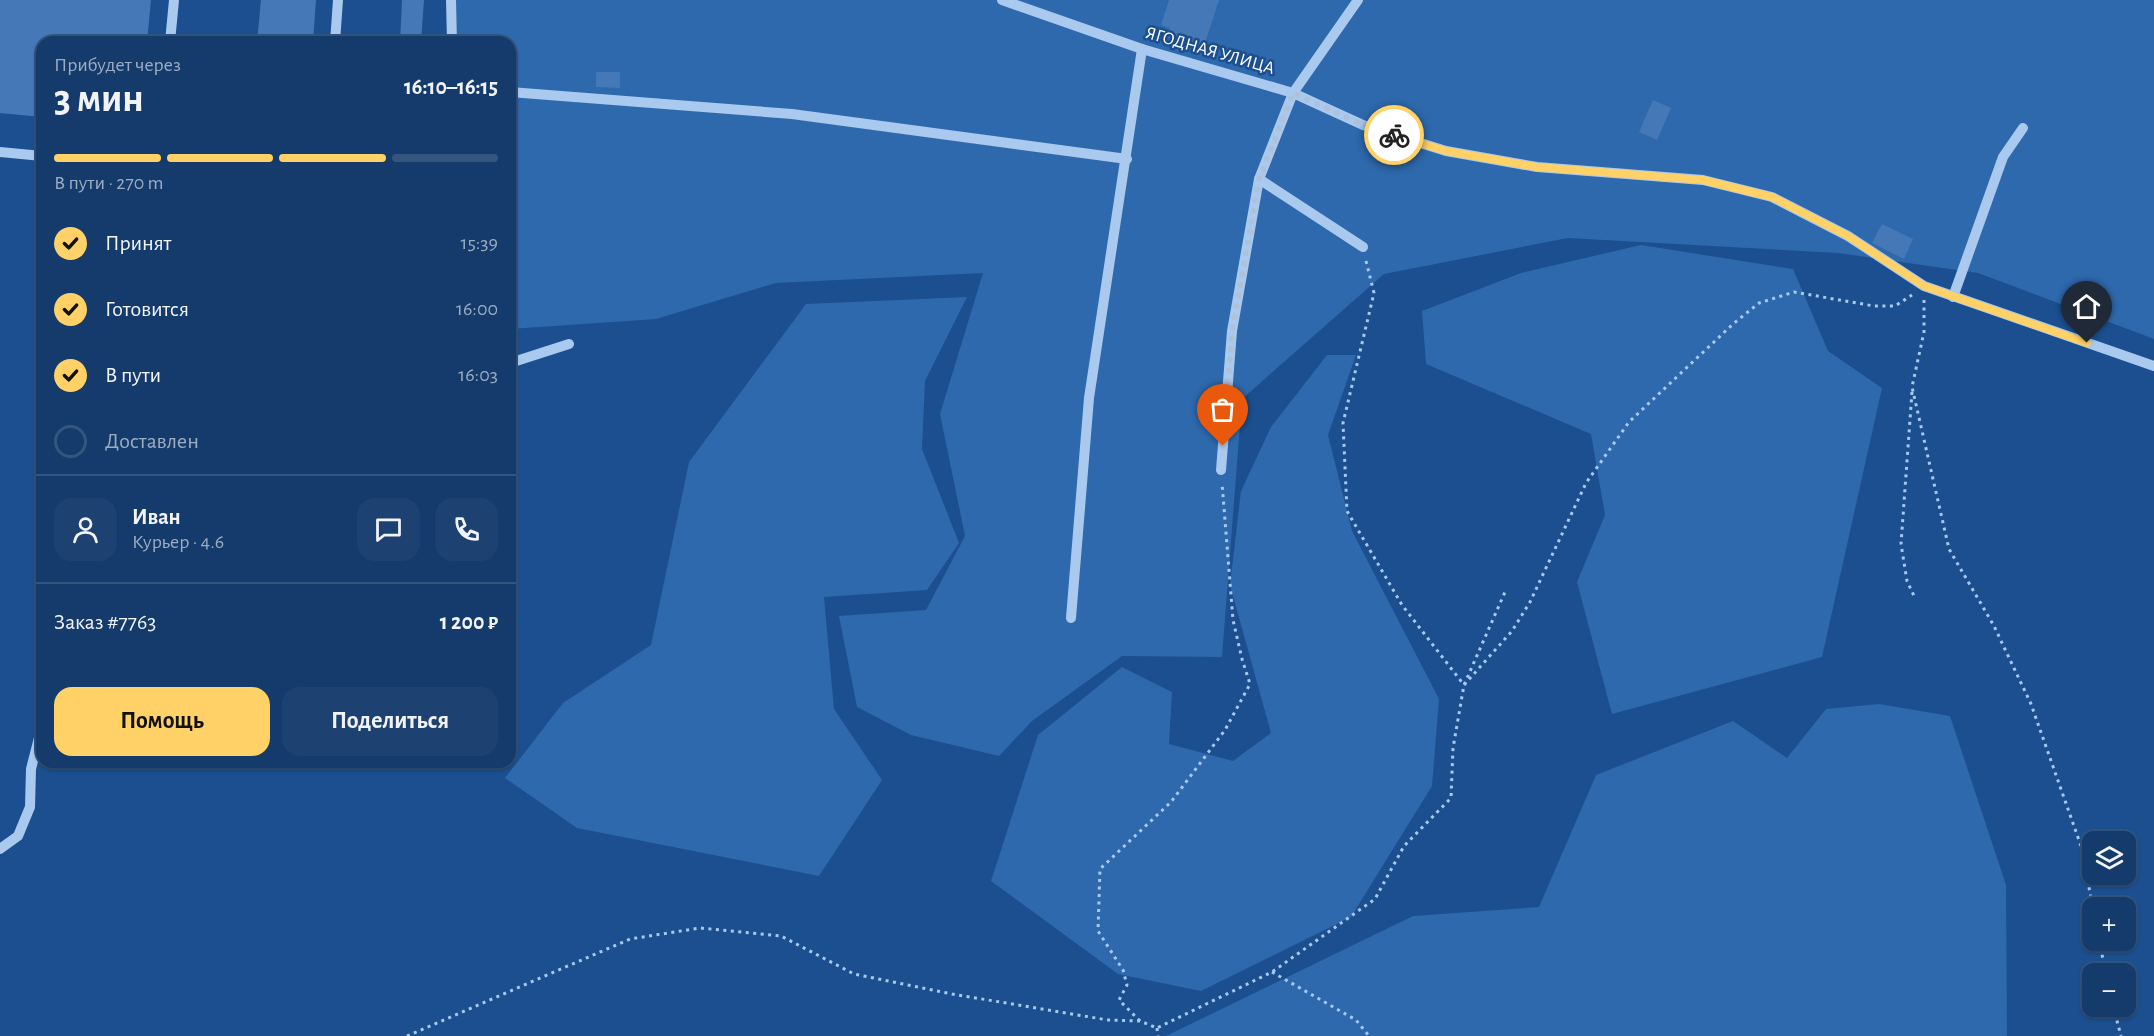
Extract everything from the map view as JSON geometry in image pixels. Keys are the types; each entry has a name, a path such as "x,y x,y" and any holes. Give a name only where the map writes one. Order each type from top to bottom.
{"street":[{"path":"171,36 174,0"},
{"path":"335,36 338,0"},
{"path":"451,0 452,36"},
{"name":"ЯГОДНАЯ УЛИЦА","path":"1002,0 1142,49 1293,93 1363,125 1446,151 1537,167 1703,180 1772,197 1848,236 1924,286 2154,366"},
{"path":"1221,470 1232,331 1259,179 1293,93 1358,0"},
{"path":"1071,618 1089,398 1142,49"},
{"path":"516,92 792,114 1126,159"},
{"path":"1953,297 2002,157 2023,128"},
{"path":"0,152 36,155"},
{"path":"1259,179 1363,247"},
{"path":"516,361 569,344"},
{"path":"0,849 18,836 30,807 31,769 36,749"}],"path":[{"path":"1363,247 1374,293 1343,423 1347,511 1402,604 1464,685"},
{"path":"1915,598 1907,581 1901,544 1912,387 1924,332 1924,286"},
{"path":"1464,685 1512,631 1530,602 1586,483 1629,422 1733,324 1759,303 1794,292 1874,306 1895,306 1924,286"},
{"path":"1912,387 1949,549 1994,626 2031,704 2081,846 2091,897"},
{"path":"1140,1021 1119,1000 1127,985 1123,969 1098,931 1100,869 1171,802 1225,730 1250,684 1233,620 1221,470"},
{"path":"407,1036 630,939 700,928 781,936 854,974 941,992 1108,1020 1140,1021 1157,1028 1272,972 1375,899 1404,846 1451,798 1453,748 1464,685 1504,592"},
{"path":"1272,972 1356,1020 1369,1036"},
{"path":"2116,1017 2121,1036"},
{"path":"1157,1028 1158,1036"}],"shaded area":[{"path":"455,0 2154,0 2154,339 1978,273 1838,253 1568,238 1384,274 1242,399 1222,657 1122,656 1032,721 999,756 911,735 857,707 839,616 926,610 965,536 940,414 983,273 776,283 656,319 516,329 516,36 457,36"},
{"path":"1641,245 1793,269 1828,351 1882,388 1822,657 1612,714 1577,582 1605,515 1591,434 1426,364 1422,311 1521,273"},
{"path":"967,297 925,381 922,449 959,543 927,590 824,597 834,709 882,780 819,876 577,828 505,778 513,768 516,768 516,764 563,703 651,645 689,462 806,304"},
{"path":"1327,355 1356,355 1328,435 1352,531 1439,699 1432,786 1351,917 1201,991 1118,974 991,881 1038,735 1122,667 1172,692 1169,744 1233,761 1271,733 1230,585 1241,491 1271,427"},
{"path":"1879,704 1950,716 2006,885 2007,1036 1166,1036 1413,916 1539,907 1596,775 1733,721 1787,758 1826,709"}],"building":[{"path":"0,0 151,0 148,36 36,36 36,116 0,113"},
{"path":"261,0 316,0 313,36 258,36"},
{"path":"402,0 424,0 421,36 400,36"},
{"path":"1169,0 1219,0 1203,49 1167,37 1170,28 1161,25"},
{"path":"596,72 620,72 620,88 596,87"},
{"path":"1653,100 1671,108 1657,140 1639,132"},
{"path":"1882,224 1913,239 1904,259 1872,243"}],"way so far":[{"path":"1223,446 1232,331 1259,179 1293,93 1363,125 1394,135"}],"route":[{"path":"1394,135 1446,151 1537,167 1703,180 1772,197 1848,236 1924,286 2087,343"}]}
